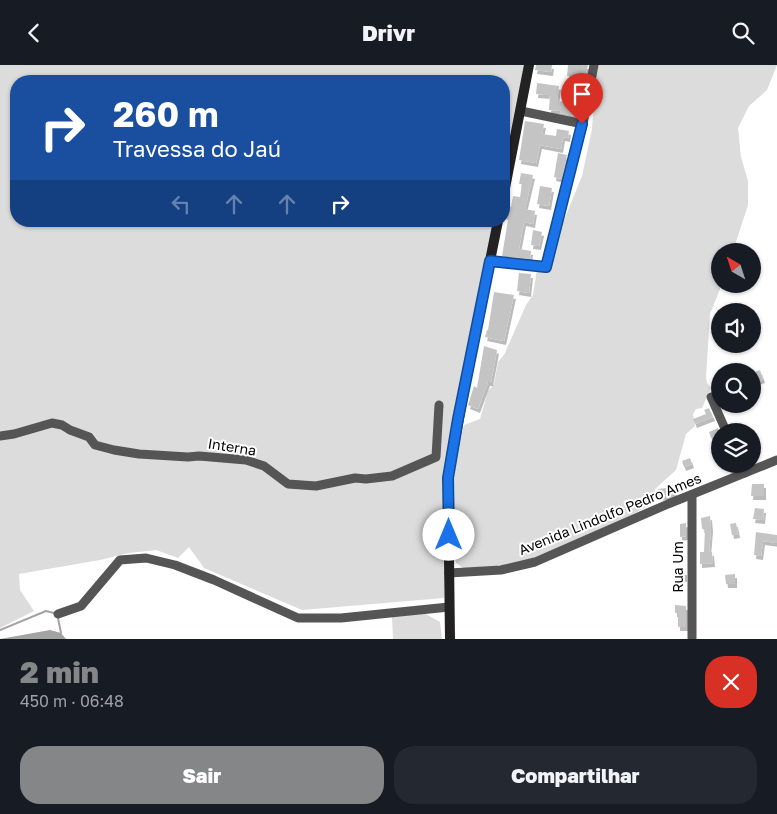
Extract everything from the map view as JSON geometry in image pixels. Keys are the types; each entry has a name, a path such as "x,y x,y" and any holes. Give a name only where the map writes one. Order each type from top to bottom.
{"street":[{"path":"510,164 529,65"},
{"path":"490,261 546,267 582,124 594,65"},
{"path":"521,111 582,124"},
{"path":"450,639 448,478 497,227"},
{"name":"Interna","path":"0,436 52,423 89,437 95,445 114,450 139,454 246,460 264,466 288,484 316,486 356,478 366,479 392,476 436,457 438,405"},
{"name":"Avenida Lindolfo Pedro Ames","path":"761,466 777,460"},
{"name":"Avenida Lindolfo Pedro Ames","path":"449,573 501,570 534,563 745,473"},
{"name":"Rua Um","path":"692,495 692,639"},
{"path":"58,614 81,606 120,560 146,557 175,565 206,577 298,618 342,619 449,607"}],"shaded area":[{"path":"0,65 527,65 510,154 510,75 10,75 10,227 496,227 446,477 444,598 302,610 204,568 189,547 178,558 156,550 129,553 19,574 20,590 34,611 0,628"},
{"path":"595,65 777,65 767,90 749,106 738,128 741,157 748,181 748,205 736,243 711,243 711,293 718,293 714,303 711,303 710,314 706,377 707,383 711,388 702,408 696,409 693,414 695,426 686,434 676,470 655,489 656,502 624,519 521,563 466,570 456,563 454,528 454,476 459,442 464,425 480,419 488,391 494,384 498,362 504,355 526,305 533,295 537,269 549,270 555,242 582,176 592,129"},
{"path":"424,613 440,622 442,639 393,639 392,617"},
{"path":"50,630 61,633 66,639 0,639"}],"building":[{"path":"536,65 552,65 551,72 535,70"},
{"path":"568,65 588,65 585,78 581,77 576,116 560,113 561,111 549,110 550,95 536,94 537,83 559,86 557,101 568,102 571,76 567,76"},
{"path":"525,121 544,124 542,134 556,136 557,129 569,131 568,138 563,137 561,149 540,145 536,163 519,160"},
{"path":"558,153 567,155 562,179 554,177"},
{"path":"521,173 533,175 525,209 535,211 533,224 524,222 519,249 531,251 530,259 502,256 507,227 510,227 510,207 513,196 520,197 522,184 519,184"},
{"path":"540,186 552,188 549,206 537,204"},
{"path":"533,230 542,232 539,246 531,245"},
{"path":"519,273 531,274 529,293 517,291"},
{"path":"494,292 514,295 504,341 485,337 488,330"},
{"path":"484,346 497,350 491,382 488,382 478,409 468,405 474,386 477,388"},
{"path":"709,408 713,417 695,424 693,419 706,414 704,410"},
{"path":"690,458 692,464 684,467 682,461"},
{"path":"752,484 764,484 764,496 751,496"},
{"path":"673,487 676,494 659,497 658,489"},
{"path":"755,508 764,509 763,520 753,519"},
{"path":"710,516 709,552 712,552 713,563 700,564 700,552 704,552 705,529 702,529 701,518"},
{"path":"686,523 686,536 680,537 680,524"},
{"path":"736,523 738,534 732,535 730,524"},
{"path":"756,532 777,535 777,543 763,541 761,556 754,555"},
{"path":"678,571 685,571 685,578 677,577"},
{"path":"735,574 735,584 726,584 725,575"},
{"path":"675,605 686,606 686,627 678,627 678,613 675,613"}],"waterway":[{"path":"0,630 46,611 54,613"},
{"path":"58,618 61,633"}],"route":[{"path":"449,535 448,478 490,261 546,267 582,124"}]}
